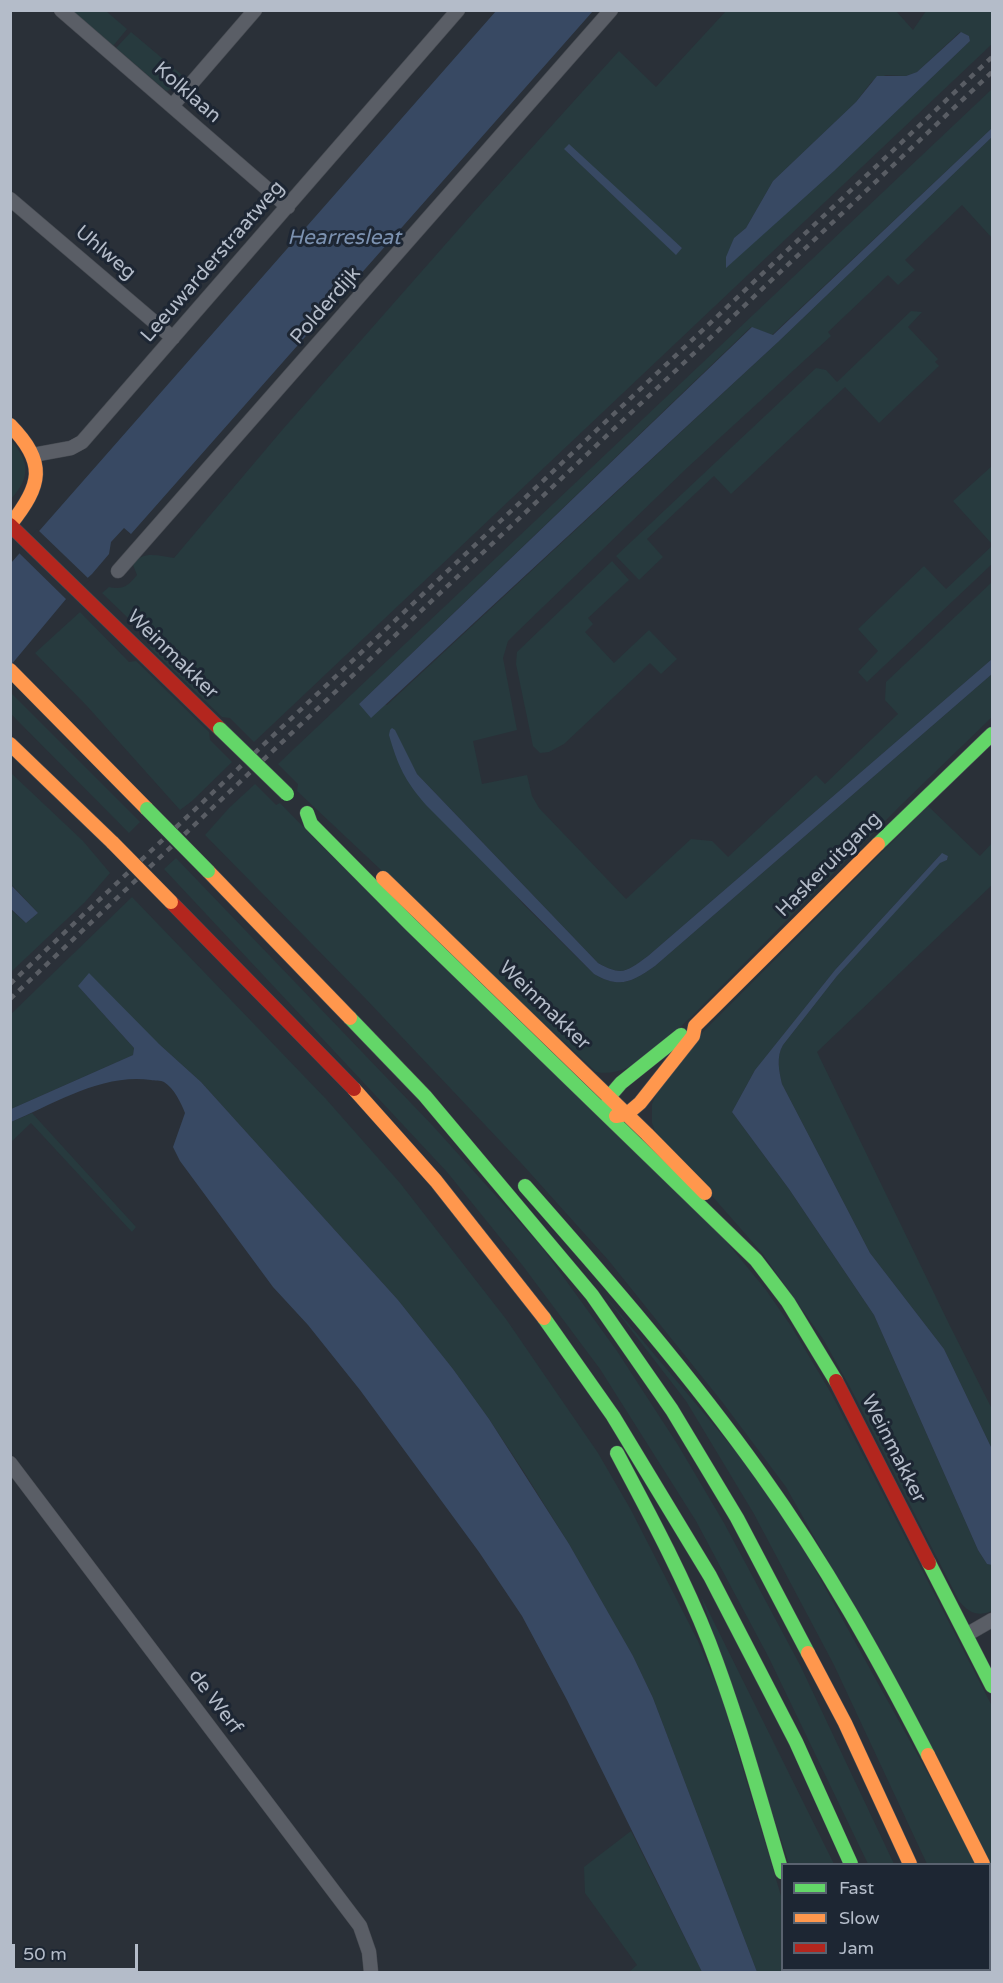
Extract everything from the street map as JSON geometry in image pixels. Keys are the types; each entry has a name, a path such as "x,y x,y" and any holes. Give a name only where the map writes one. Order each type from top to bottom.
{"main road":[{"path":"10,425 33,455 36,471 34,490 27,504 10,525"},
{"name":"Weinmakker","path":"10,525 287,794 307,813 318,818 361,858 627,1114 737,1230 740,1240 825,1360 993,1686"},
{"path":"10,670 208,871 424,1096 592,1294 672,1410 737,1518 840,1712 910,1863"},
{"name":"Haskeruitgang","path":"609,1097 621,1083 688,1028 695,1026 853,867 993,734"},
{"path":"10,744 113,843 352,1086 436,1181 548,1323 613,1416 710,1576 796,1742 850,1863"},
{"name":"Weinmakker","path":"307,813 311,824 367,881 729,1236 740,1240"},
{"name":"Haskeruitgang","path":"627,1114 640,1103 693,1036 695,1026"},
{"path":"424,1096 484,1146"},
{"path":"609,1097 607,1117 627,1114"},
{"path":"516,1177 642,1321 736,1438 793,1519 873,1653 982,1863"},
{"path":"548,1323 598,1417"},
{"path":"609,1438 695,1608 718,1666 781,1866"}],"street":[{"name":"Kolklaan","path":"61,10 288,207"},
{"path":"172,106 255,10"},
{"name":"Leeuwarderstraatweg","path":"33,455 78,445 458,10"},
{"name":"Polderdijk","path":"117,571 610,10"},
{"name":"Uhlweg","path":"10,199 173,338"},
{"name":"de Werf","path":"10,1463 360,1926 369,1952 371,1972"},
{"path":"966,1635 993,1620"}],"green space":[{"path":"71,11 106,11 127,29 113,46"},
{"path":"726,11 896,11 913,30 926,11 992,11 992,44 254,742 230,718 222,717 150,648 151,640 102,593 109,587 118,588 131,582 137,575 133,565 141,557 151,555 174,558 283,429 619,51 656,87","holes":["960,32 969,36 970,41 834,171 726,267 734,238 746,228 773,181 856,102 872,81 886,75 906,76 917,72","564,149 682,248 676,254"]},
{"path":"131,32 182,75 168,91 116,48"},
{"path":"992,89 992,128 772,335 751,327 359,704 387,705 778,342 992,137 992,238 962,205 905,260 915,270 898,285 888,275 828,332 831,336 688,467 516,633 508,641 503,658 517,730 473,741 482,784 527,775 532,796 539,808 626,899 691,839 712,841 728,857 816,775 825,784 898,714 885,700 886,682 992,582 992,659 648,956 630,968 619,971 598,963 417,774 406,754 393,749 523,904 594,974 611,981 626,982 655,966 992,674 992,717 660,1046 636,1064 623,1070 610,1073 596,1072 297,791 298,784 278,764"},
{"path":"911,311 922,312 908,327 938,359 935,362 939,366 879,423 845,387 731,494 714,476 647,539 663,557 639,580 616,556 816,368 826,370 837,382"},
{"path":"10,439 17,447 26,469 22,484 11,499"},
{"path":"992,466 992,544 953,501"},
{"path":"992,546 992,564 867,682 858,672 878,651 858,629 924,566 946,589"},
{"path":"612,561 629,580 588,618 593,624 585,632 614,663 649,630 677,659 661,674 650,663 564,744 549,752 540,753 533,746 516,664 517,652"},
{"path":"80,612 129,662 136,661 209,732 210,740 232,762 180,810 87,706 35,653"},
{"path":"11,693 140,822 129,833 11,714"},
{"path":"11,773 83,841 110,873 85,902 11,972 10,909 26,923 38,913 11,884"},
{"path":"255,784 276,805 280,803 725,1240 766,1290 791,1326 831,1393 992,1706 992,1870 991,1863 988,1863 904,1697 786,1487 723,1403 609,1261 522,1164 365,998 205,835"},
{"path":"928,806 980,856 992,843 992,885 817,1052 992,1409 992,1449 944,1349 870,1253 782,1084 779,1064 779,1054 783,1045 837,976 940,862 947,860 948,856 941,854 835,970 755,1070 732,1112 789,1189 874,1315 978,1550 987,1564 992,1565 992,1611 982,1614 970,1611 959,1601 851,1389 823,1339 762,1253 655,1131 652,1123 652,1104 657,1093 694,1041"},
{"path":"176,858 433,1126 541,1246 617,1351 678,1445 724,1523 800,1665 894,1863 868,1863 769,1658 696,1521 600,1369 523,1266 447,1172 164,869"},
{"path":"132,897 326,1099 400,1183 506,1319 598,1453 631,1510 698,1641 720,1693 781,1896 781,1971 805,1972 757,1972 653,1698 633,1656 569,1544 524,1472 453,1369 398,1300 201,1082 159,1044 78,986 134,1048 133,1055 11,1109 11,1014"},
{"path":"32,1113 136,1227 132,1232 31,1123 11,1142 11,1122"},
{"path":"601,1291 776,1499 977,1863 927,1863 834,1665 754,1514 686,1401"},
{"path":"701,1596 834,1863 789,1863"},
{"path":"631,1831 702,1972 629,1972 637,1965 585,1893 584,1867"}],"water":[{"name":"Hearresleat","path":"496,11 593,11 131,534 124,528 111,542 109,554 71,593 11,665 11,563"},
{"path":"961,32 969,36 970,41 834,171 726,268 726,257 734,238 746,228 773,181 856,102 877,76 906,76 917,72"},
{"path":"992,128 992,137 778,342 371,718 359,704 752,327 773,335"},
{"path":"569,144 682,248 676,255 564,149"},
{"path":"992,659 992,674 655,966 626,982 603,979 594,974 426,805 403,773 389,735 392,728 395,730 417,774 598,963 619,971 630,968 648,956"},
{"path":"942,853 948,856 947,860 940,863 837,976 783,1045 779,1054 779,1064 782,1084 870,1253 944,1349 992,1449 992,1565 987,1564 978,1550 874,1315 789,1189 732,1112 755,1070 835,970"},
{"path":"10,884 38,913 26,923 11,909"},
{"path":"89,973 159,1044 201,1082 398,1300 489,1419 569,1544 633,1656 653,1698 757,1972 702,1972 567,1700 522,1616 479,1552 360,1390 308,1325 273,1287 180,1161 173,1147 185,1113 171,1088 159,1081 133,1079 114,1081 61,1099 11,1122 11,1109 133,1055 134,1048 78,986"}],"pier":[{"path":"37,529 90,580 68,601 17,551"}],"railway":[{"path":"10,984 992,57"},
{"path":"10,999 992,72"}],"traffic: fast":[{"path":"220,729 287,794"},
{"path":"878,844 992,734"},
{"path":"147,809 208,871"},
{"path":"307,813 311,824 410,924 756,1260 788,1302 836,1381"},
{"path":"350,1018 425,1096 592,1295 672,1410 737,1518 808,1653"},
{"path":"608,1108 609,1097 621,1083 681,1035"},
{"path":"525,1186 617,1291 734,1436 761,1474 807,1542 850,1612 928,1755"},
{"path":"544,1318 613,1416 710,1576 796,1742 851,1863"},
{"path":"617,1453 677,1570 709,1642 739,1727 781,1869"},
{"path":"929,1563 992,1686"}],"traffic: slow":[{"path":"10,425 30,451 35,463 36,474 29,498 10,525"},
{"path":"10,670 147,809"},
{"path":"10,744 113,843"},
{"path":"113,843 171,902"},
{"path":"616,1116 627,1114 640,1103 693,1036 695,1026 878,844"},
{"path":"208,871 350,1018"},
{"path":"383,878 705,1193"},
{"path":"354,1089 436,1181 544,1318"},
{"path":"808,1653 845,1723 910,1863"},
{"path":"928,1755 982,1863"}],"traffic: jam":[{"path":"10,525 220,729"},
{"path":"171,902 354,1089"},
{"path":"836,1381 929,1563"}]}
